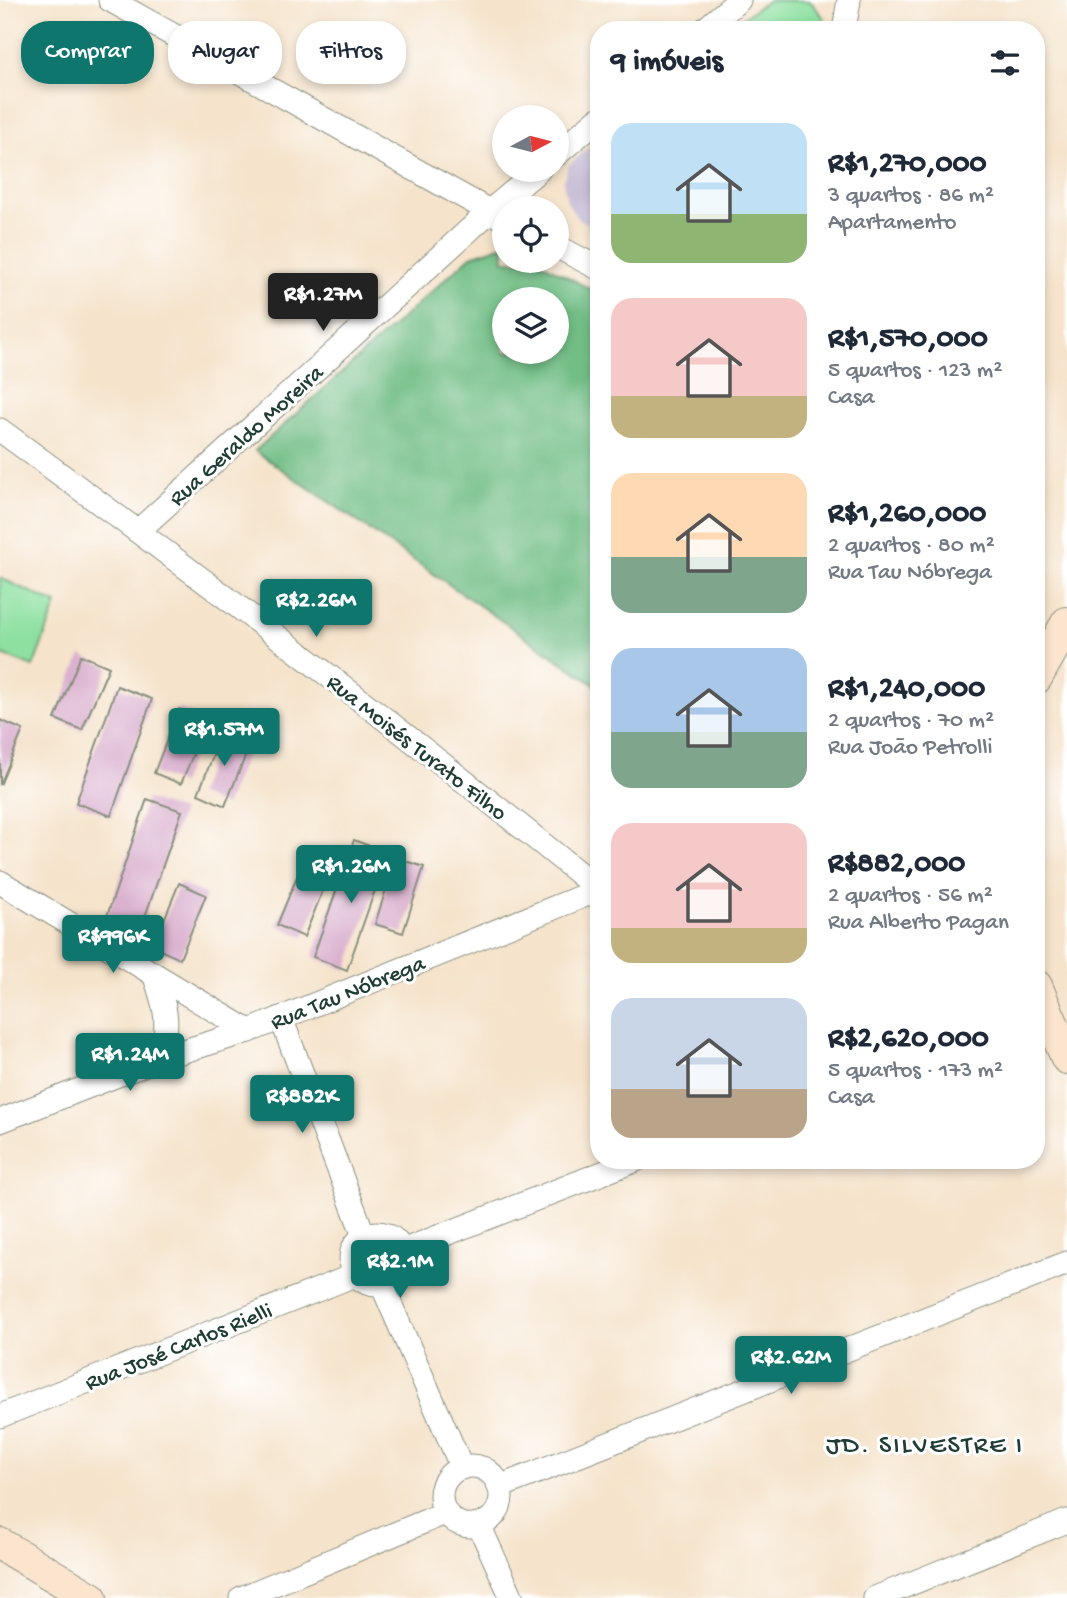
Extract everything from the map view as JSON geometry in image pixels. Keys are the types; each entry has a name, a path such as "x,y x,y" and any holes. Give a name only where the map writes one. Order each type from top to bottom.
{"street":[{"path":"110,0 492,212"},
{"path":"714,21 739,0"},
{"path":"844,21 845,2"},
{"path":"569,144 590,126"},
{"name":"Rua Geraldo Moreira","path":"515,196 528,182"},
{"name":"Rua Geraldo Moreira","path":"138,531 492,219"},
{"path":"569,253 590,264"},
{"name":"Rua Moisés Turato Filho","path":"0,430 138,531 465,780 590,883"},
{"path":"1045,662 1067,623"},
{"name":"Rua Tau Nóbrega","path":"0,882 249,1031 590,893"},
{"path":"154,974 164,1002 168,1031 161,1058"},
{"path":"1045,1012 1067,1058"},
{"path":"281,1017 364,1236"},
{"path":"0,1121 161,1058 249,1031"},
{"path":"402,1251 613,1169"},
{"path":"375,1233 386,1235 396,1242 402,1251 402,1266 395,1279 382,1285 367,1284 355,1275 351,1261 354,1247 364,1236 375,1233"},
{"path":"499,1488 1067,1263"},
{"name":"Rua José Carlos Rielli","path":"0,1416 355,1275"},
{"path":"382,1285 461,1468"},
{"path":"474,1466 485,1470 494,1477 499,1488 497,1511 490,1520 479,1525 467,1527 454,1522 445,1513 441,1503 444,1481 452,1472 461,1468 474,1466"},
{"path":"244,1598 445,1513"},
{"path":"875,1598 1067,1521"},
{"path":"479,1525 512,1598"},
{"path":"0,1544 92,1598"}],"shaded area":[{"path":"590,146 590,225 577,218 569,204 569,196 566,196 563,182 569,182 569,165"}],"green space":[{"path":"769,0 810,1 824,18 823,21 738,21"},
{"path":"492,249 492,273 560,273 590,289 590,681 255,451 471,256"},
{"path":"0,578 57,604 33,667 0,654"}],"building":[{"path":"81,655 109,667 82,730 55,719"},
{"path":"117,686 152,699 111,816 76,803"},
{"path":"179,709 207,720 181,784 154,773"},
{"path":"0,720 23,730 0,785"},
{"path":"223,731 251,742 225,806 198,794"},
{"path":"147,799 182,811 141,928 107,916"},
{"path":"354,840 388,853 347,970 313,957"},
{"path":"396,858 424,867 403,933 375,924"},
{"path":"303,862 330,873 304,937 277,925"},
{"path":"179,883 206,895 180,959 153,947"}],"district":[{"name":"JD. SILVESTRE I","path":"925,1443"}]}
